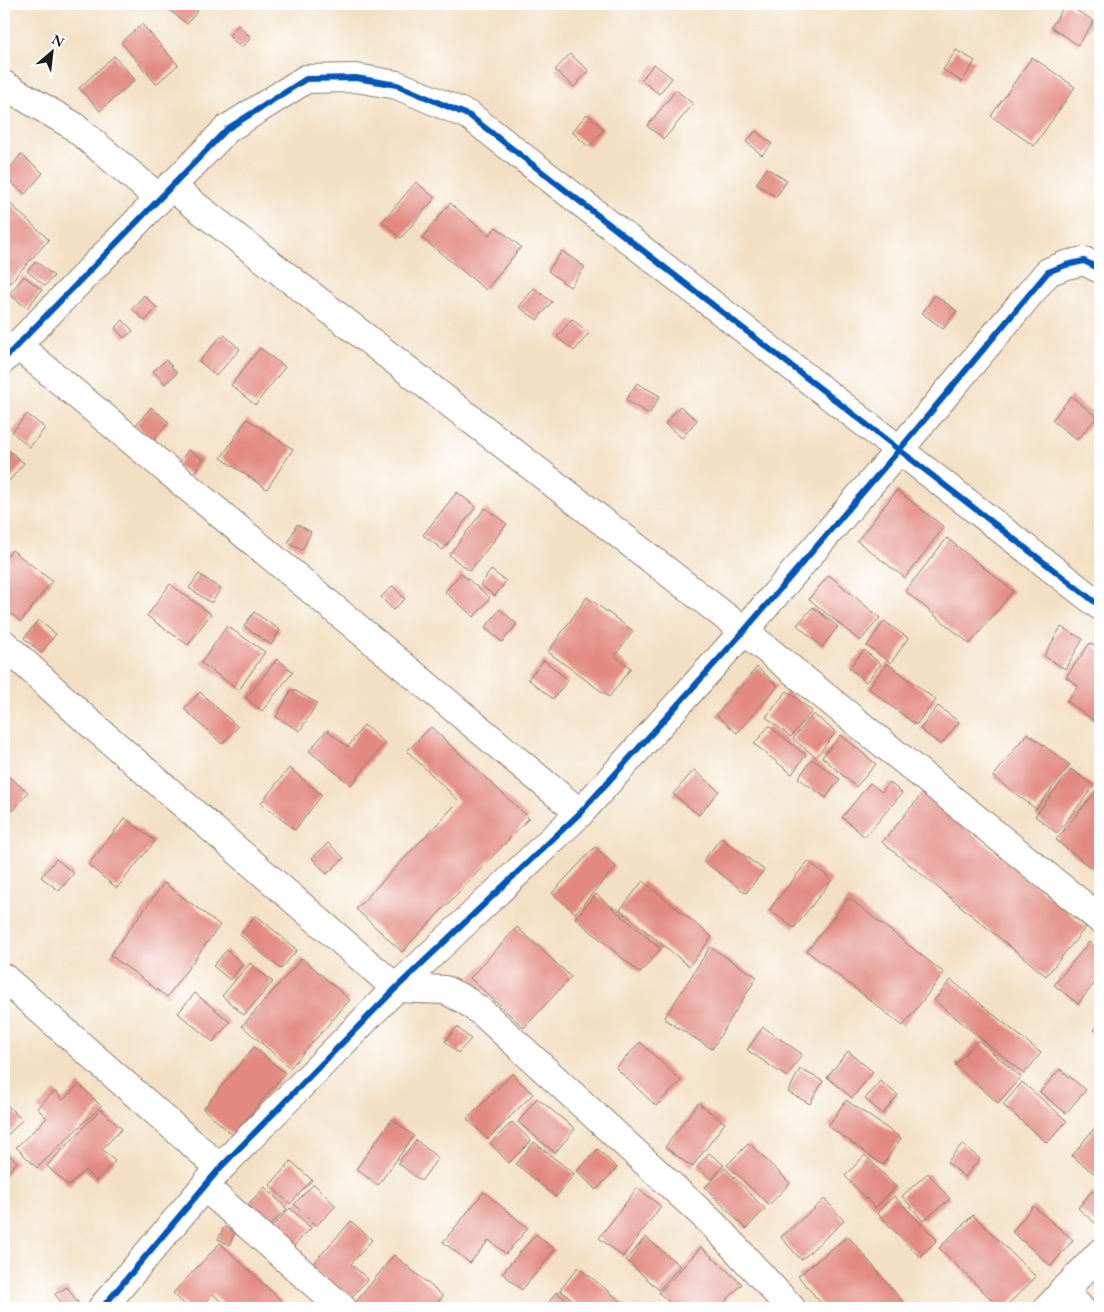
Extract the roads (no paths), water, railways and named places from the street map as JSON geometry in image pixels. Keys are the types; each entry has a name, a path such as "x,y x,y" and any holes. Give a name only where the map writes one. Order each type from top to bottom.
{"street":[{"path":"580,813 10,352 227,129 306,79 356,78 397,85 470,116 1100,606"},
{"path":"4,84 72,125 165,192 744,631 1100,919"},
{"path":"102,1308 212,1178 396,988 580,813 744,631 1048,272 1084,261 1100,269"},
{"path":"4,644 83,718 396,988 445,990 465,1000 484,1014 712,1223 790,1308"},
{"path":"4,978 212,1178 342,1308"},
{"path":"1064,1302 1100,1253"}]}
